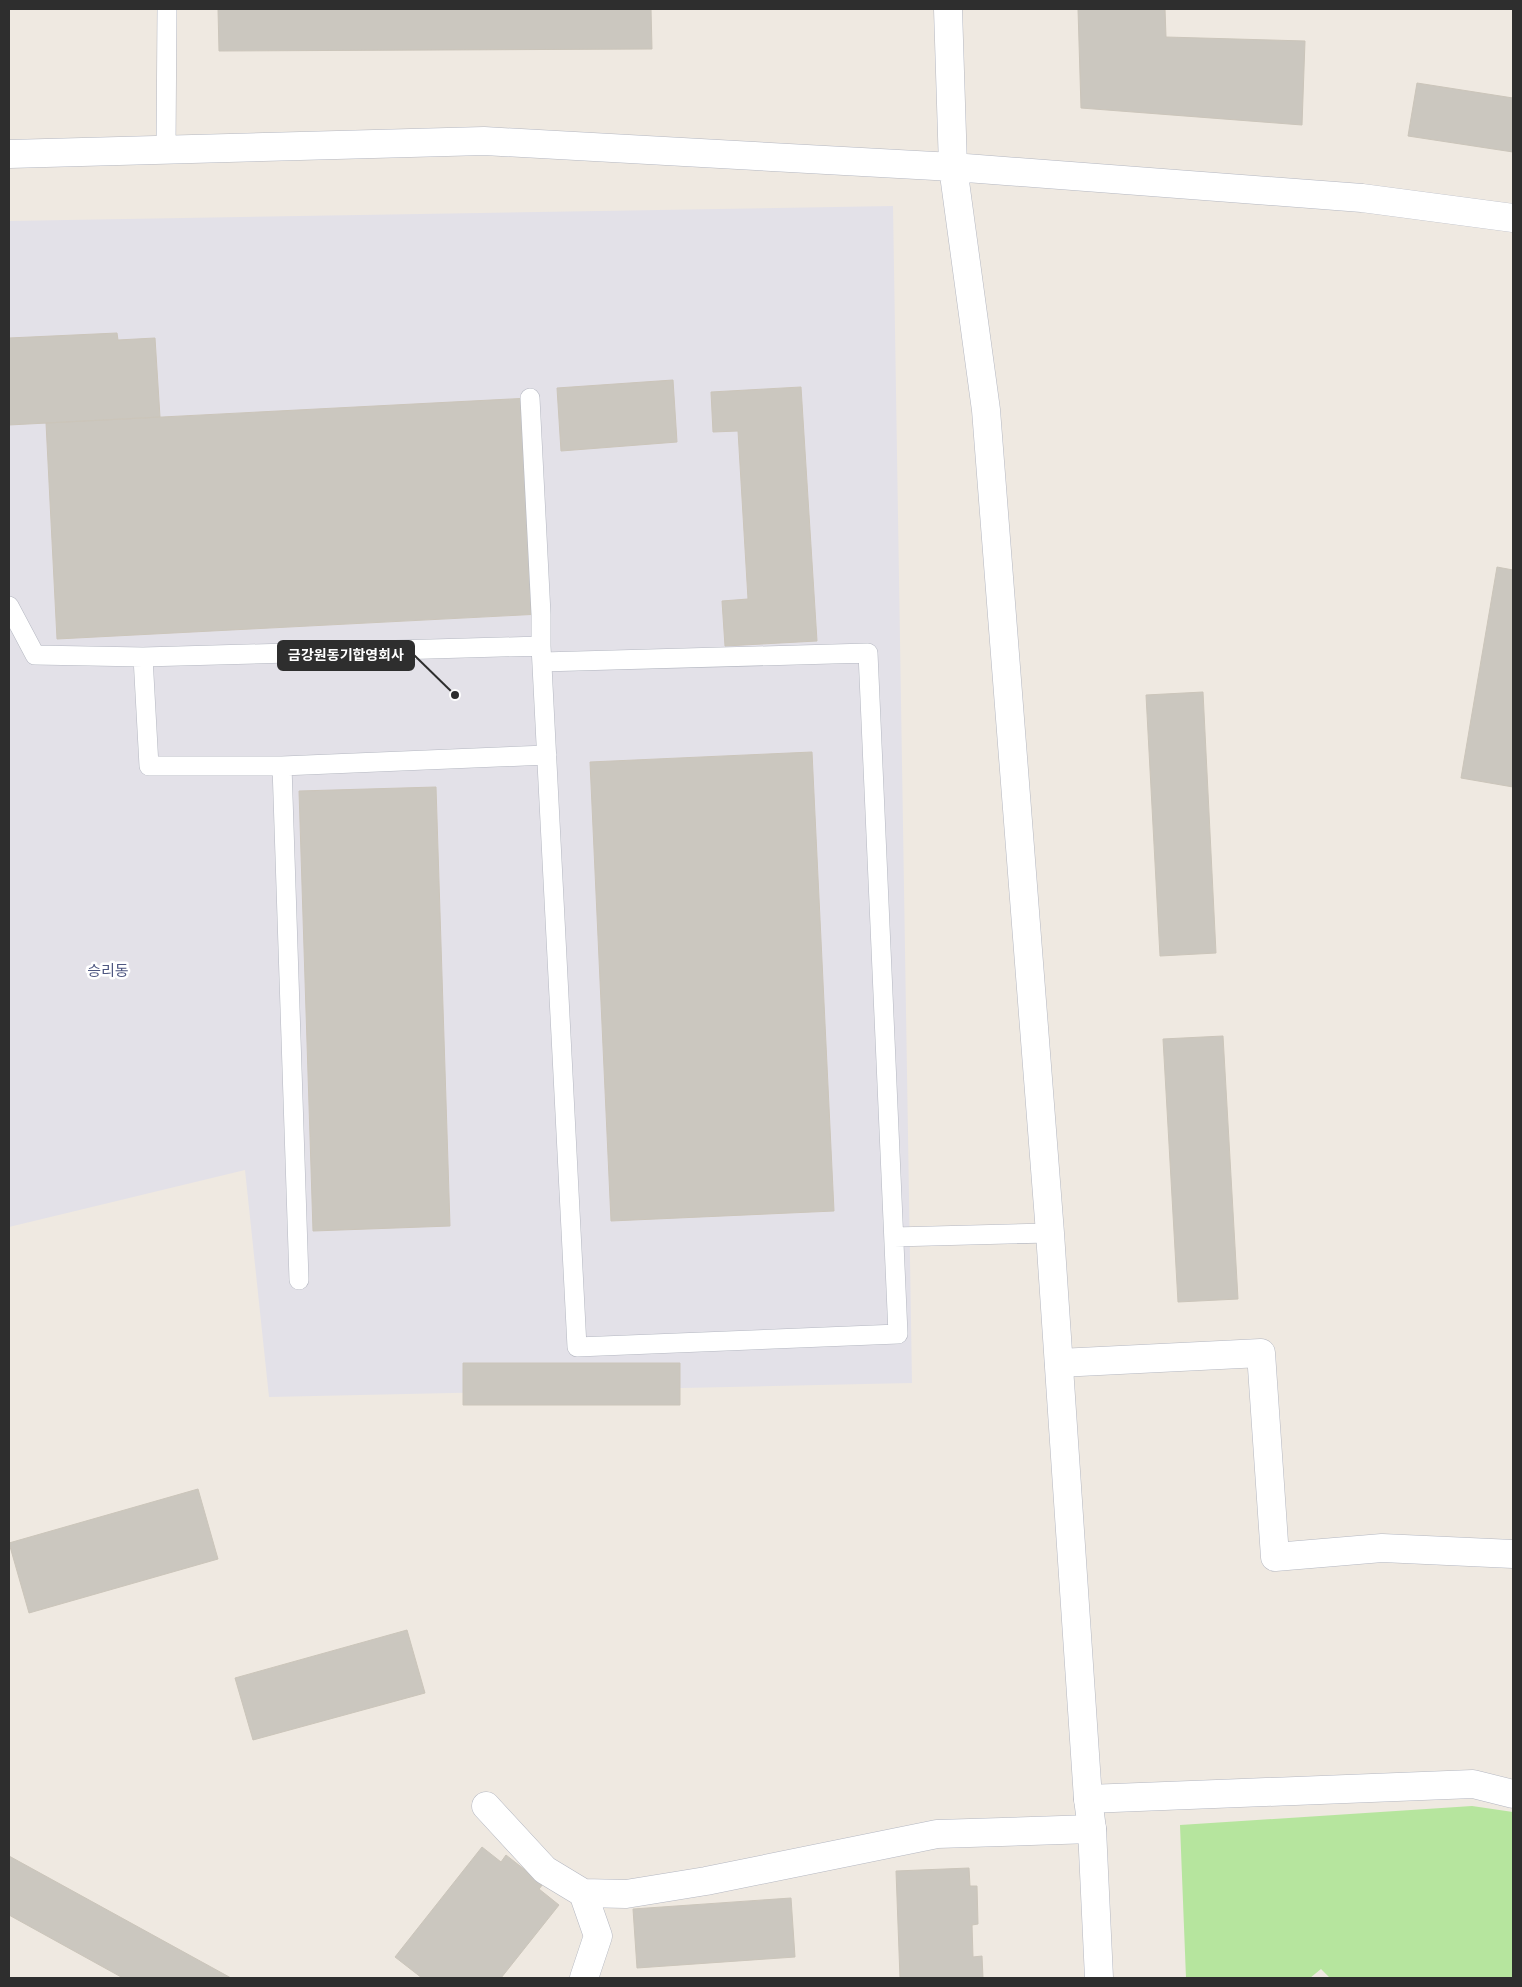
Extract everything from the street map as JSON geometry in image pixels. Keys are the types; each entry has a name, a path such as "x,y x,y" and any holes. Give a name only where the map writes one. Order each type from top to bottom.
{"street":[{"path":"948,9 953,167 986,410 1050,1233 1088,1799 1092,1828 1099,1978"},
{"path":"9,154 166,148 484,141 953,167 1362,198 1513,218"},
{"path":"1059,1363 1261,1352 1275,1557 1382,1548 1513,1554"},
{"path":"1088,1799 1473,1784 1513,1794"},
{"path":"486,1806 545,1870 583,1893 626,1894 938,1834 1092,1828"},
{"path":"583,1893 598,1936 584,1978"}],"lane":[{"path":"166,148 167,9"},
{"path":"9,606 34,655 143,657 541,654 868,654 898,1334 577,1347 541,654 541,614 530,398"},
{"path":"143,657 148,766 282,766 547,755"},
{"path":"282,766 299,1280"},
{"path":"894,1237 1050,1233"}],"shaded area":[{"path":"893,206 912,1383 269,1397 245,1170 9,1227 9,221"}],"green space":[{"path":"1472,1806 1513,1812 1513,1978 1330,1978 1321,1969 1310,1978 1186,1978 1180,1825"}],"building":[{"path":"218,9 651,9 652,49 219,51"},
{"path":"1078,9 1165,9 1166,37 1305,41 1302,125 1081,108"},
{"path":"1417,83 1513,98 1513,152 1408,136"},
{"path":"117,333 118,340 155,338 160,417 9,425 9,338"},
{"path":"673,380 677,442 561,451 557,388"},
{"path":"801,387 817,641 725,646 722,601 748,599 738,431 713,432 711,392"},
{"path":"530,398 541,614 57,639 46,423"},
{"path":"1497,567 1513,570 1513,787 1461,778"},
{"path":"1203,692 1216,953 1160,956 1146,695"},
{"path":"812,752 834,1211 611,1221 590,762"},
{"path":"436,787 450,1226 313,1231 299,791"},
{"path":"1223,1036 1238,1299 1178,1302 1163,1039"},
{"path":"463,1363 680,1363 680,1405 463,1405"},
{"path":"198,1489 218,1559 29,1613 9,1543"},
{"path":"407,1630 425,1693 253,1740 235,1678"},
{"path":"482,1847 501,1862 506,1855 543,1884 539,1889 559,1905 501,1978 422,1978 395,1957"},
{"path":"9,1856 231,1978 123,1978 9,1915"},
{"path":"969,1868 970,1886 977,1886 978,1924 972,1925 973,1957 982,1956 983,1978 900,1978 896,1871"},
{"path":"791,1898 795,1957 637,1968 633,1909"}],"place":[{"name":"금강원동기합영회사","path":"455,695"}],"district":[{"name":"승리동","path":"108,971"}]}
